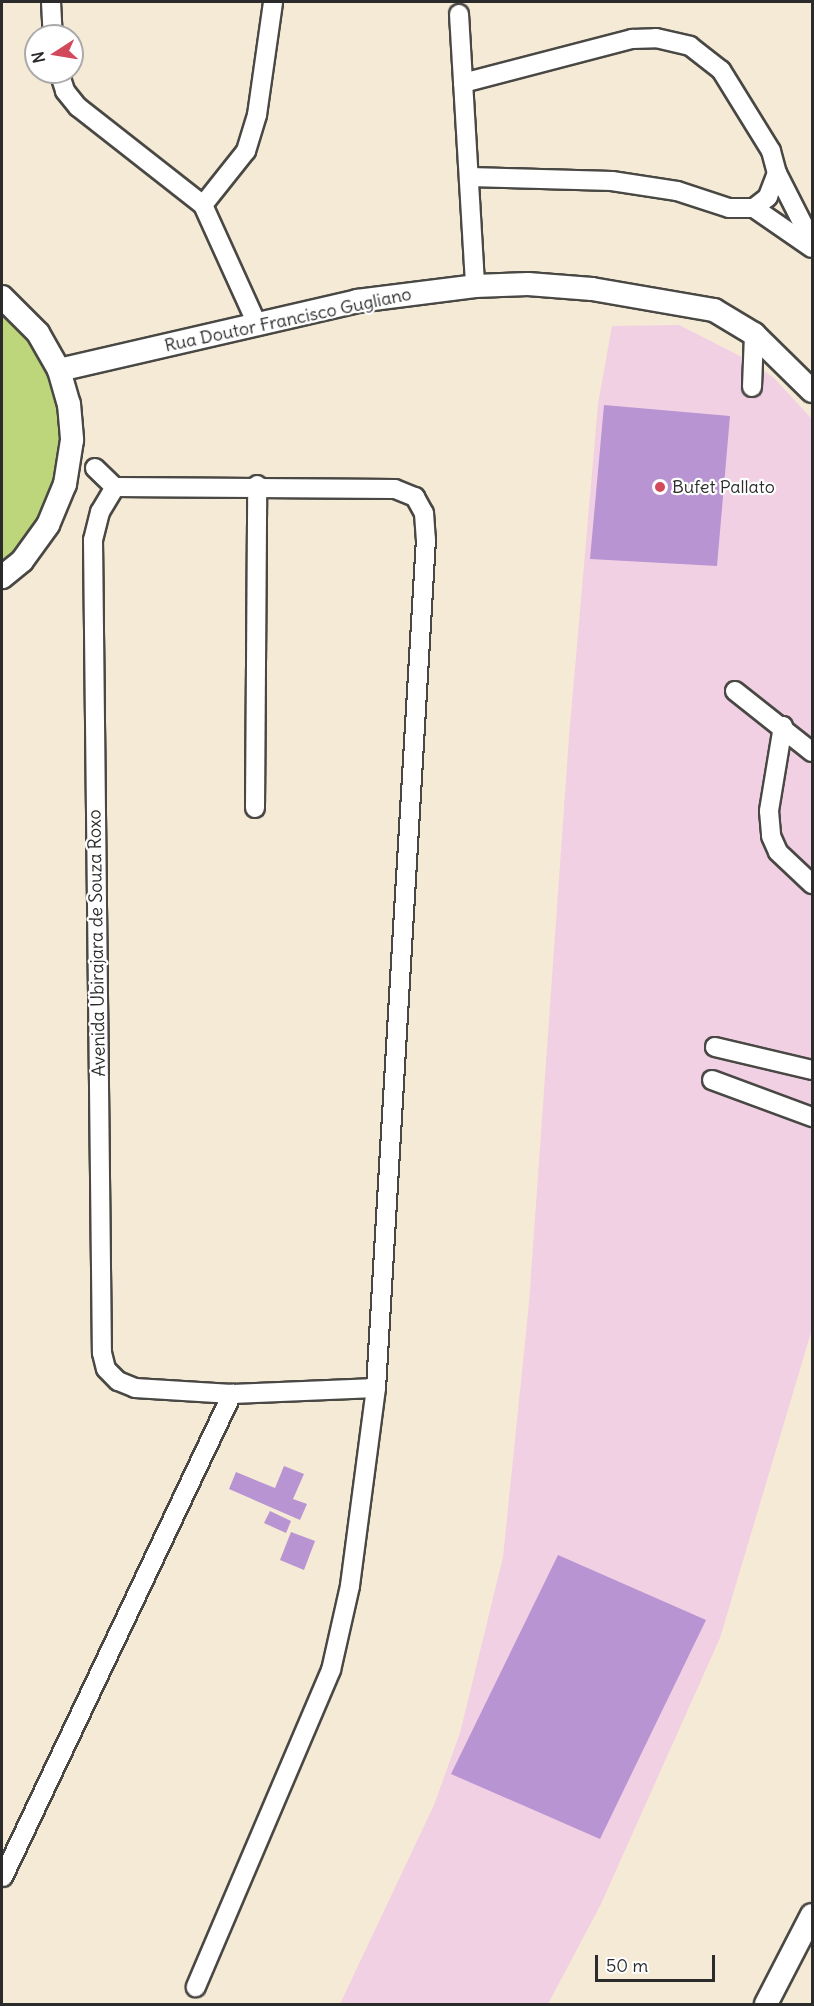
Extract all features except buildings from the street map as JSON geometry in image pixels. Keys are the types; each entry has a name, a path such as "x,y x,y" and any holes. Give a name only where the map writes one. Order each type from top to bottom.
{"main road":[{"name":"Rua Doutor Francisco Gugliano","path":"59,370 357,301 475,286 528,284 592,289 714,310 754,334 813,391"},
{"path":"2,297 38,333 59,370 69,404 72,440 65,484 48,525 21,561 2,576"},
{"path":"766,2004 813,1915"}],"street":[{"path":"51,2 52,24"},
{"path":"203,205 246,151 257,115 273,2"},
{"path":"459,14 475,286"},
{"path":"464,83 632,39 656,38 690,46 721,70 771,151 777,173 813,242"},
{"path":"62,84 78,107 203,205 257,324"},
{"path":"754,208 768,197 777,173"},
{"path":"470,177 612,181 677,191 729,208 754,208 813,248"},
{"path":"752,387 754,334"},
{"path":"95,468 115,487 257,485 395,489 415,497 424,513 426,539 376,1388 350,1586 331,1670 196,1987"},
{"path":"255,808 257,485"},
{"name":"Avenida Ubirajara de Souza Roxo","path":"115,487 100,512 93,540 102,1353 106,1369 118,1382 135,1388 232,1394"},
{"path":"735,691 783,726 813,752"},
{"path":"783,726 769,811 771,836 778,852 813,884"},
{"path":"715,1047 813,1070"},
{"path":"712,1080 813,1117"},
{"path":"3,1877 232,1394 376,1388"}],"shaded area":[{"path":"679,325 752,362 774,378 812,419 812,1329 720,1638 601,1904 548,2004 340,2004 434,1805 460,1733 503,1557 529,1303 569,737 598,404 612,326"}],"green space":[{"path":"2,311 29,340 50,376 61,417 61,459 51,500 30,536 2,564"}],"place":[{"name":"Bufet Pallato","path":"660,487"}]}
